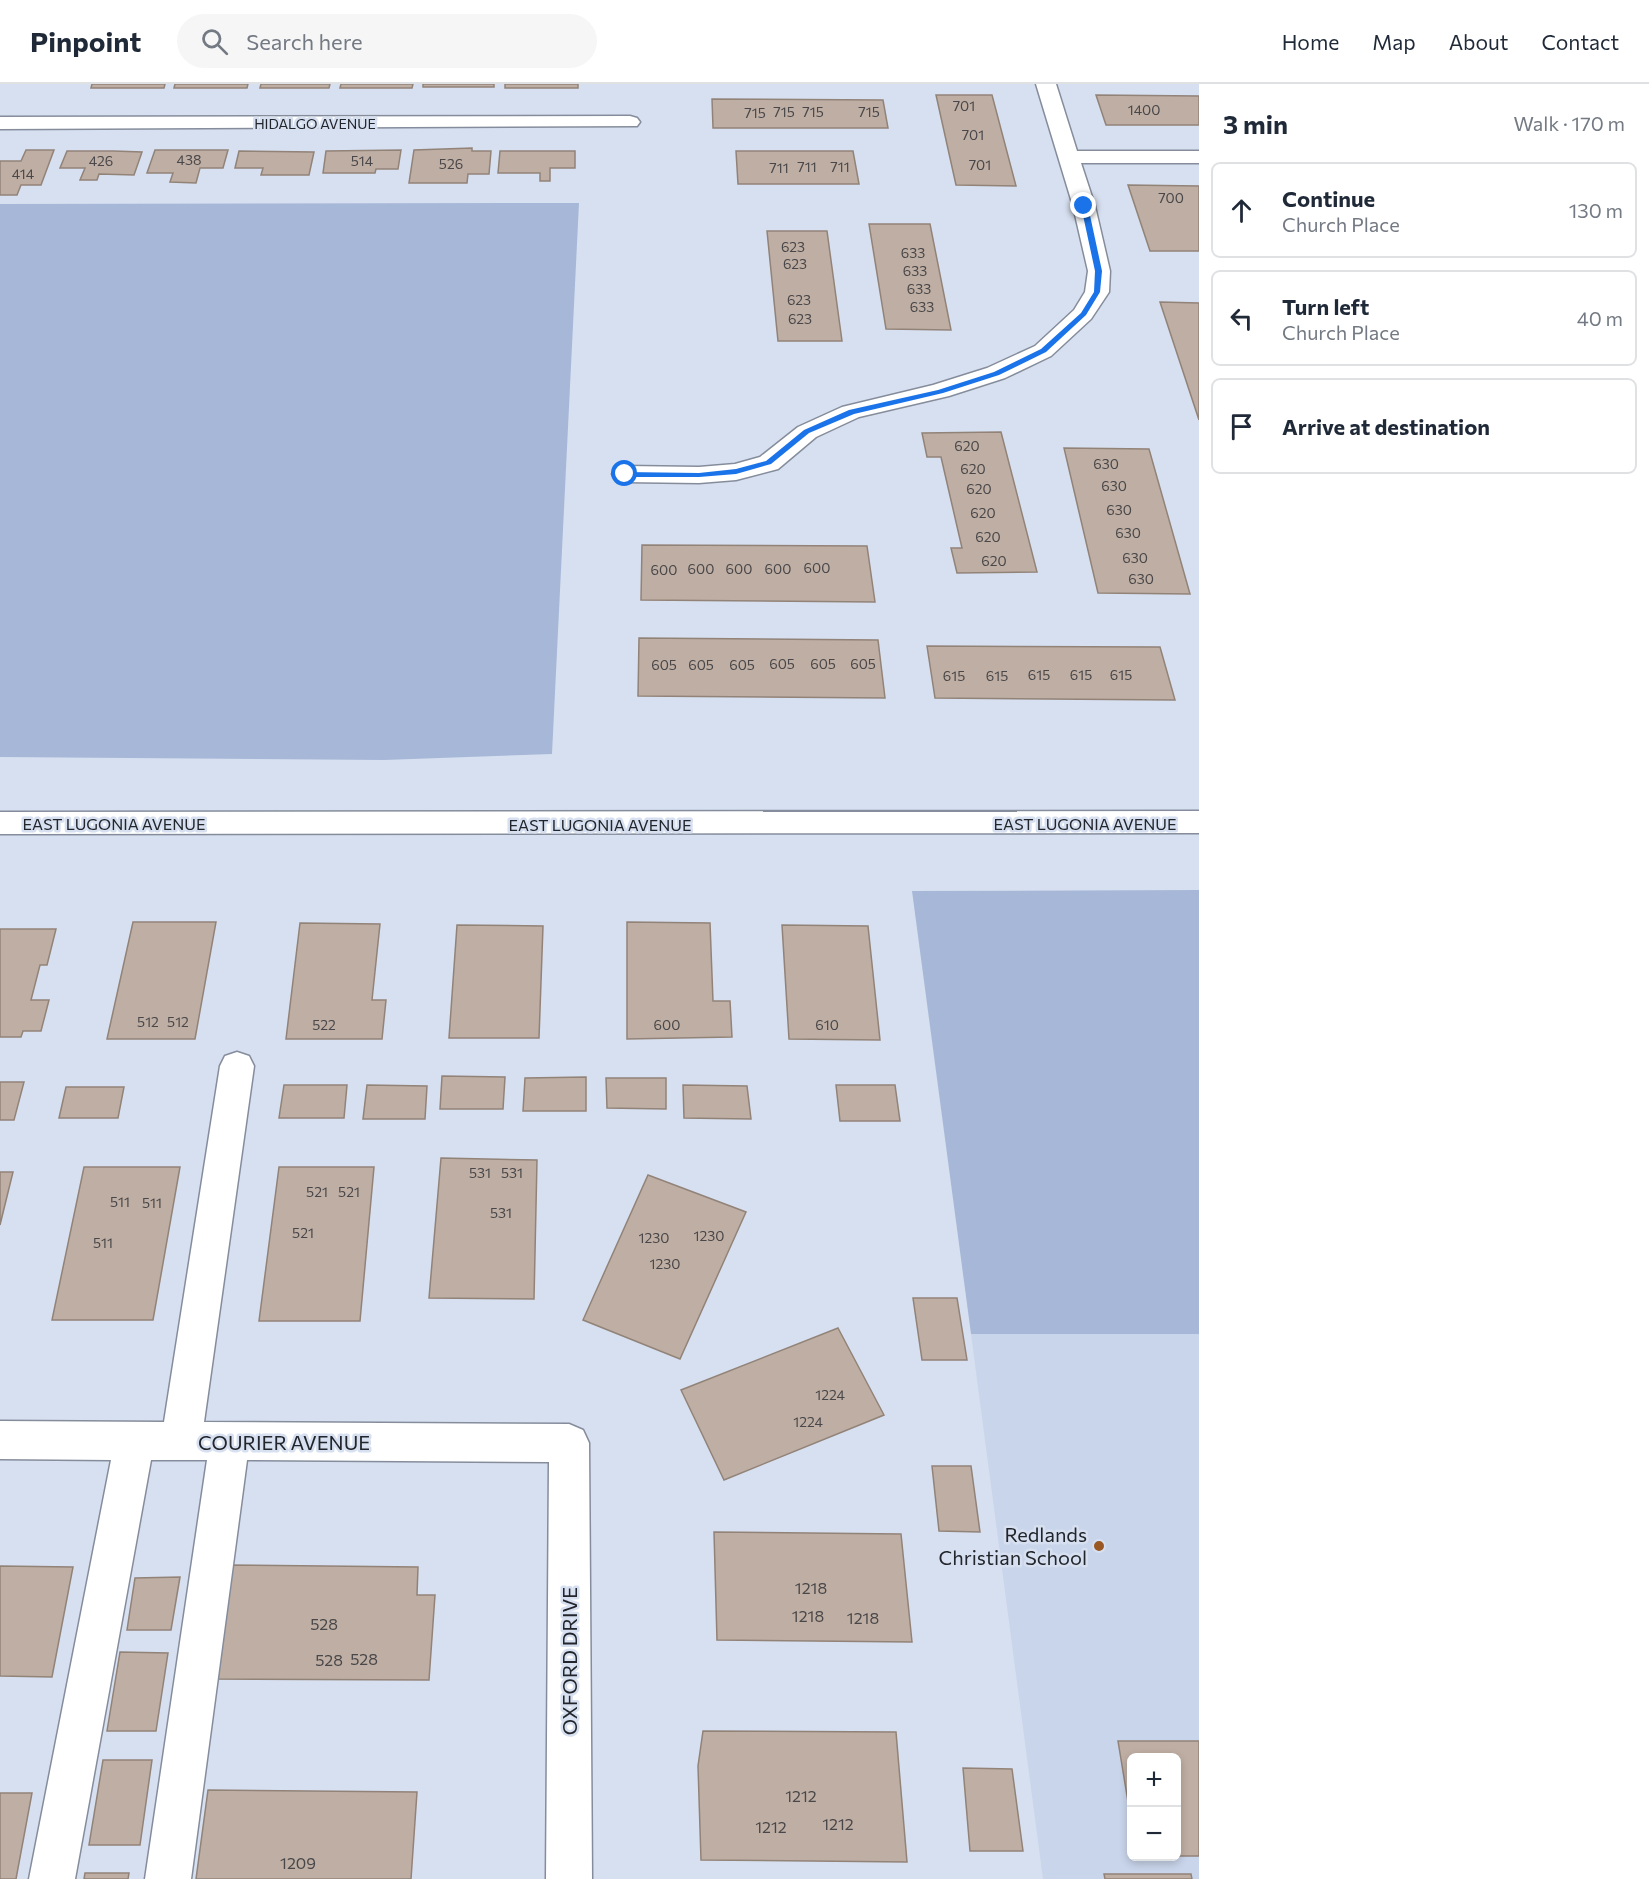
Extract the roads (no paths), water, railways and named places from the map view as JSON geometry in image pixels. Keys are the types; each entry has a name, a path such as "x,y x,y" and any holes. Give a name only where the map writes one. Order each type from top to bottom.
{"street":[{"path":"625,474 699,475 736,472 769,463 807,432 851,412 940,392 996,373 1043,351 1083,314 1097,292 1099,271 1087,214 1046,84"},
{"name":"HIDALGO AVENUE","path":"0,123 630,122"},
{"path":"1070,157 1199,157"},
{"name":"EAST LUGONIA AVENUE","path":"0,823 1199,822"},
{"path":"182,1442 237,1066"},
{"name":"COURIER AVENUE","path":"0,1440 568,1443"},
{"path":"52,1879 134,1442"},
{"path":"168,1879 229,1443"},
{"name":"OXFORD DRIVE","path":"568,1443 569,1879"}],"place":[{"name":"Redlands Christian School","path":"1099,1546"}]}
